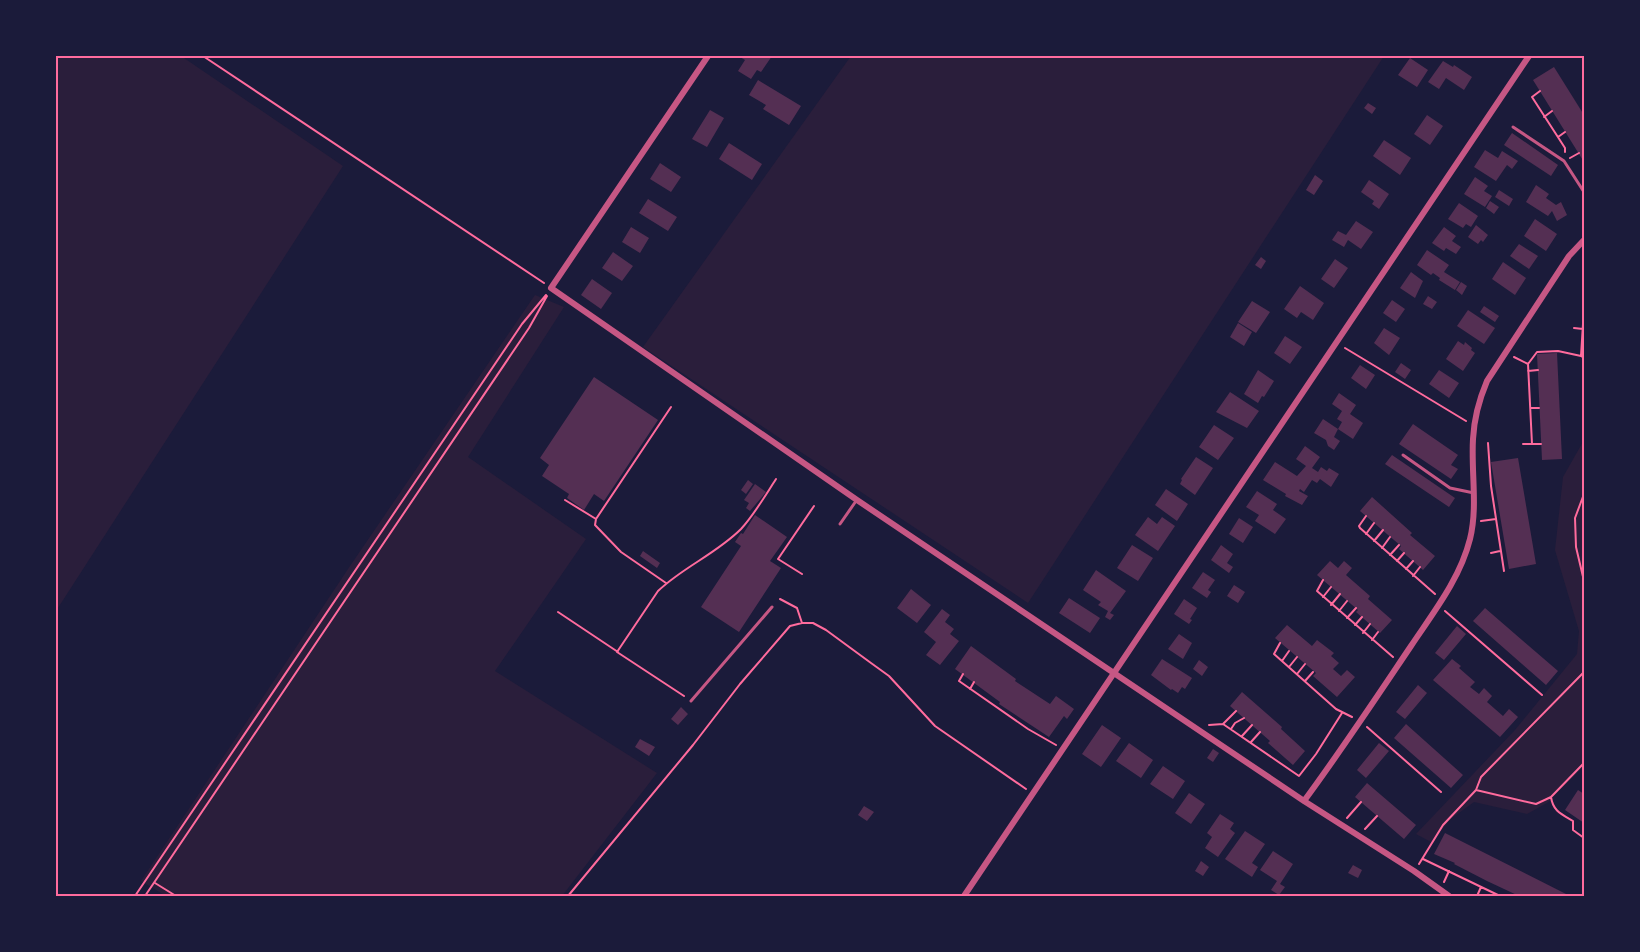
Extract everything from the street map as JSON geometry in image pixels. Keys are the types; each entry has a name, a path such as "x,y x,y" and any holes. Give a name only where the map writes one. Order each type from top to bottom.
{"street":[{"path":"708,56 551,288 857,500 1304,801 1414,871 1449,897"},
{"path":"964,897 1529,56"},
{"path":"1304,801 1400,663 1438,605 1464,557 1473,522 1474,426 1477,409 1487,381 1569,256 1584,240"}],"lane":[{"path":"1513,128 1564,161 1584,192"},
{"path":"1403,455 1450,488 1474,493"},
{"path":"840,524 857,500"},
{"path":"691,701 772,607"}],"path":[{"path":"203,56 551,288"},
{"path":"1540,91 1532,97 1565,148 1564,161"},
{"path":"1545,117 1552,111"},
{"path":"1558,137 1565,132"},
{"path":"145,897 529,328 551,288"},
{"path":"135,897 522,324 551,288"},
{"path":"1532,444 1528,364 1537,352 1558,351 1583,357 1584,308"},
{"path":"1574,328 1583,329"},
{"path":"1337,344 1474,426"},
{"path":"1505,353 1528,364"},
{"path":"1528,371 1538,370"},
{"path":"666,583 621,552 595,525 596,519 671,407"},
{"path":"1531,408 1539,408"},
{"path":"1488,443 1488,462 1504,571"},
{"path":"1522,444 1541,444"},
{"path":"617,652 658,591 666,583 709,555 742,528 776,480"},
{"path":"1584,494 1575,518 1576,547 1584,581"},
{"path":"565,500 596,519"},
{"path":"802,574 778,559 814,506"},
{"path":"1366,516 1359,526 1427,588"},
{"path":"1473,522 1496,519"},
{"path":"1366,534 1374,523"},
{"path":"1374,541 1383,530"},
{"path":"1382,548 1390,537"},
{"path":"1390,555 1399,545"},
{"path":"1491,553 1501,551"},
{"path":"1397,561 1404,553"},
{"path":"1406,569 1413,561"},
{"path":"1413,576 1420,567"},
{"path":"1323,580 1317,591 1400,663"},
{"path":"1323,597 1331,587"},
{"path":"1332,605 1340,594"},
{"path":"780,599 797,608 802,622"},
{"path":"1339,611 1347,601"},
{"path":"1438,605 1542,695"},
{"path":"1347,618 1356,608"},
{"path":"558,612 691,701"},
{"path":"1355,625 1362,617"},
{"path":"567,897 693,745 740,684 790,626 802,622 813,623 826,630 872,663 888,676 935,726 1033,794"},
{"path":"1364,633 1370,624"},
{"path":"1372,640 1378,632"},
{"path":"1281,661 1290,651"},
{"path":"617,652 673,689"},
{"path":"1289,667 1297,657"},
{"path":"1297,674 1305,664"},
{"path":"1305,681 1313,672"},
{"path":"1414,871 1443,825 1476,790 1481,777 1584,672"},
{"path":"963,674 959,681 1028,729 1064,749"},
{"path":"970,689 974,682"},
{"path":"1223,724 1236,711"},
{"path":"1194,726 1223,724 1299,776 1343,712"},
{"path":"1231,729 1234,723 1244,718"},
{"path":"1242,736 1252,725"},
{"path":"1251,742 1260,732"},
{"path":"1476,790 1536,804 1551,797 1584,763"},
{"path":"1551,797 1552,806 1557,812 1573,821 1574,831 1584,838"},
{"path":"1342,825 1360,802"},
{"path":"1360,836 1377,816"},
{"path":"1423,859 1500,897"},
{"path":"155,883 176,897"},
{"path":"1477,897 1481,887"}],"shaded area":[{"path":"56,56 181,56 343,166 56,611"},
{"path":"851,56 1384,56 1028,603 643,347"},
{"path":"535,295 564,307 468,457 586,539 495,671 657,773 562,896 166,896 141,881 350,566"},
{"path":"1584,440 1584,766 1547,803 1527,814 1474,802 1452,818 1431,842 1416,834 1515,730 1577,654 1579,631 1555,550 1563,477"}],"building":[{"path":"741,56 772,56 761,72 757,70 751,79 738,71 745,60"},
{"path":"1410,58 1428,70 1417,87 1398,75"},
{"path":"1443,61 1453,67 1454,65 1472,77 1464,90 1446,78 1439,89 1428,82"},
{"path":"1554,67 1584,115 1584,162 1533,80"},
{"path":"758,80 801,106 789,125 763,109 766,105 749,95"},
{"path":"1368,103 1376,108 1372,114 1364,108"},
{"path":"710,110 724,118 707,147 692,139"},
{"path":"1427,115 1443,126 1430,145 1414,134"},
{"path":"1512,133 1558,165 1551,176 1504,145"},
{"path":"1384,140 1411,158 1400,175 1373,156"},
{"path":"729,143 762,164 752,180 719,159"},
{"path":"1485,150 1498,158 1502,151 1518,161 1512,169 1507,165 1496,181 1474,167"},
{"path":"660,163 681,177 671,192 650,179"},
{"path":"1315,175 1323,181 1314,195 1306,190"},
{"path":"1475,177 1488,186 1484,191 1492,196 1485,207 1464,194"},
{"path":"1369,180 1389,194 1379,209 1372,204 1374,201 1361,192"},
{"path":"1536,185 1549,194 1546,198 1556,205 1561,202 1567,215 1557,221 1552,211 1548,216 1526,202"},
{"path":"1499,190 1513,199 1509,206 1495,197"},
{"path":"648,199 677,217 668,231 639,213"},
{"path":"1490,201 1499,207 1494,214 1486,208"},
{"path":"1459,203 1478,216 1471,227 1466,224 1463,228 1448,219"},
{"path":"1535,219 1557,234 1546,251 1524,236"},
{"path":"1356,221 1373,232 1361,249 1348,240 1344,247 1332,240 1338,231 1346,235"},
{"path":"1476,225 1488,235 1483,242 1481,240 1478,244 1468,237"},
{"path":"631,227 649,238 640,253 622,242"},
{"path":"1444,227 1456,236 1452,241 1461,247 1456,254 1446,248 1444,251 1432,243"},
{"path":"1519,244 1538,256 1529,269 1510,256"},
{"path":"1427,250 1449,265 1444,272 1460,282 1455,290 1439,280 1440,278 1433,273 1431,275 1417,265"},
{"path":"613,252 633,266 622,281 602,268"},
{"path":"1261,257 1266,261 1261,269 1255,265"},
{"path":"1335,259 1348,268 1334,288 1321,279"},
{"path":"1503,262 1526,278 1515,295 1492,279"},
{"path":"1411,272 1423,281 1415,298 1400,288"},
{"path":"592,279 612,293 601,309 581,295"},
{"path":"1461,282 1467,286 1462,295 1456,290"},
{"path":"1300,286 1324,303 1313,320 1301,312 1297,318 1284,309"},
{"path":"1428,296 1437,302 1432,309 1423,304"},
{"path":"1392,300 1405,309 1396,322 1383,313"},
{"path":"1252,301 1270,312 1256,333 1238,322"},
{"path":"1484,306 1499,316 1495,322 1480,312"},
{"path":"1468,310 1495,328 1484,344 1457,326"},
{"path":"1238,323 1252,332 1244,346 1230,337"},
{"path":"1384,328 1400,338 1389,355 1374,343"},
{"path":"1285,336 1302,347 1290,364 1274,353"},
{"path":"1458,341 1464,345 1465,342 1475,353 1463,371 1446,359"},
{"path":"1557,353 1562,459 1542,460 1537,354"},
{"path":"1401,363 1411,370 1405,379 1395,372"},
{"path":"1360,365 1375,375 1366,389 1351,378"},
{"path":"1258,370 1274,381 1258,403 1244,394"},
{"path":"1439,370 1459,383 1449,398 1429,384"},
{"path":"594,377 658,420 604,501 594,494 584,510 567,498 569,494 542,476 549,465 540,458"},
{"path":"1230,392 1259,411 1247,428 1216,412"},
{"path":"1339,393 1356,405 1350,414 1363,423 1353,439 1338,429 1342,422 1337,419 1342,411 1332,404"},
{"path":"1323,419 1338,429 1334,437 1340,441 1334,450 1328,446 1326,440 1314,433"},
{"path":"1413,424 1458,455 1451,465 1458,469 1451,479 1399,444"},
{"path":"1214,425 1234,438 1218,460 1199,447"},
{"path":"1305,446 1320,457 1312,468 1318,472 1321,467 1327,471 1329,468 1339,474 1331,487 1320,479 1317,483 1312,480 1304,492 1300,489 1299,491 1308,496 1302,505 1263,480 1275,462 1297,476 1306,466 1296,459"},
{"path":"1392,455 1455,498 1449,507 1385,464"},
{"path":"1196,457 1213,468 1195,495 1180,484"},
{"path":"1518,458 1536,564 1509,569 1491,462"},
{"path":"748,480 753,484 746,494 741,490"},
{"path":"755,484 766,492 750,511 746,508 749,503 744,500"},
{"path":"1166,489 1188,504 1177,521 1155,505"},
{"path":"1257,491 1277,504 1273,510 1286,519 1275,534 1255,521 1259,515 1246,507"},
{"path":"1372,497 1435,556 1423,570 1399,549 1401,546 1360,511"},
{"path":"755,515 787,537 770,561 781,568 739,632 701,607 741,546 735,542"},
{"path":"1148,517 1157,524 1162,517 1175,526 1158,551 1135,535"},
{"path":"1239,518 1253,527 1243,543 1229,534"},
{"path":"1132,545 1153,558 1138,581 1117,568"},
{"path":"1221,545 1233,554 1227,563 1233,567 1229,573 1211,560"},
{"path":"643,551 660,563 657,568 640,556"},
{"path":"1330,561 1338,568 1344,561 1352,568 1346,575 1392,620 1380,633 1356,612 1358,610 1317,575"},
{"path":"1096,570 1126,591 1110,613 1114,615 1110,620 1105,617 1108,611 1098,605 1101,602 1083,590"},
{"path":"1203,572 1215,580 1208,590 1211,592 1207,598 1192,588"},
{"path":"1234,585 1245,592 1238,603 1227,596"},
{"path":"911,589 931,605 917,623 897,608"},
{"path":"1069,598 1100,618 1090,633 1059,613"},
{"path":"1184,599 1197,608 1189,624 1174,614"},
{"path":"1485,608 1558,671 1546,685 1473,621"},
{"path":"942,609 950,615 945,622 954,629 950,634 959,641 940,665 926,655 936,642 924,632"},
{"path":"1287,625 1312,646 1317,640 1334,653 1331,656 1339,663 1333,669 1341,676 1347,670 1355,677 1337,697 1313,676 1316,673 1275,638"},
{"path":"1457,626 1466,634 1444,660 1435,653"},
{"path":"1179,634 1192,643 1183,659 1168,649"},
{"path":"971,646 1016,679 1015,681 1050,704 1056,696 1074,709 1067,719 1064,716 1049,737 999,704 1000,702 955,669"},
{"path":"1162,659 1192,678 1185,689 1182,687 1178,693 1151,675"},
{"path":"1452,659 1475,682 1470,687 1479,694 1484,688 1492,696 1487,702 1503,716 1509,709 1518,717 1500,737 1433,680"},
{"path":"1199,660 1208,667 1202,676 1193,669"},
{"path":"1418,685 1427,693 1405,719 1396,712"},
{"path":"1242,692 1305,751 1293,765 1230,706"},
{"path":"681,707 688,714 678,725 671,719"},
{"path":"1406,724 1463,775 1451,788 1394,738"},
{"path":"1102,725 1121,738 1101,767 1082,754"},
{"path":"640,739 655,747 649,756 635,747"},
{"path":"1129,743 1153,760 1141,778 1116,761"},
{"path":"1379,743 1389,751 1366,778 1357,770"},
{"path":"1213,749 1219,753 1213,762 1207,758"},
{"path":"1163,766 1185,781 1173,799 1150,784"},
{"path":"1367,783 1416,825 1404,839 1355,797"},
{"path":"1578,790 1584,794 1584,823 1565,810"},
{"path":"1189,793 1205,804 1191,824 1175,813"},
{"path":"864,806 874,812 867,821 858,815"},
{"path":"1220,814 1234,823 1230,829 1235,833 1218,857 1205,848 1212,837 1207,833"},
{"path":"1245,831 1265,844 1252,863 1258,867 1252,877 1225,859"},
{"path":"1445,833 1570,896 1519,896 1487,881 1434,854"},
{"path":"1273,851 1293,864 1280,884 1285,887 1279,895 1271,890 1277,881 1260,870"},
{"path":"1201,861 1209,867 1203,876 1195,871"},
{"path":"1353,865 1362,870 1358,878 1348,873"}]}
